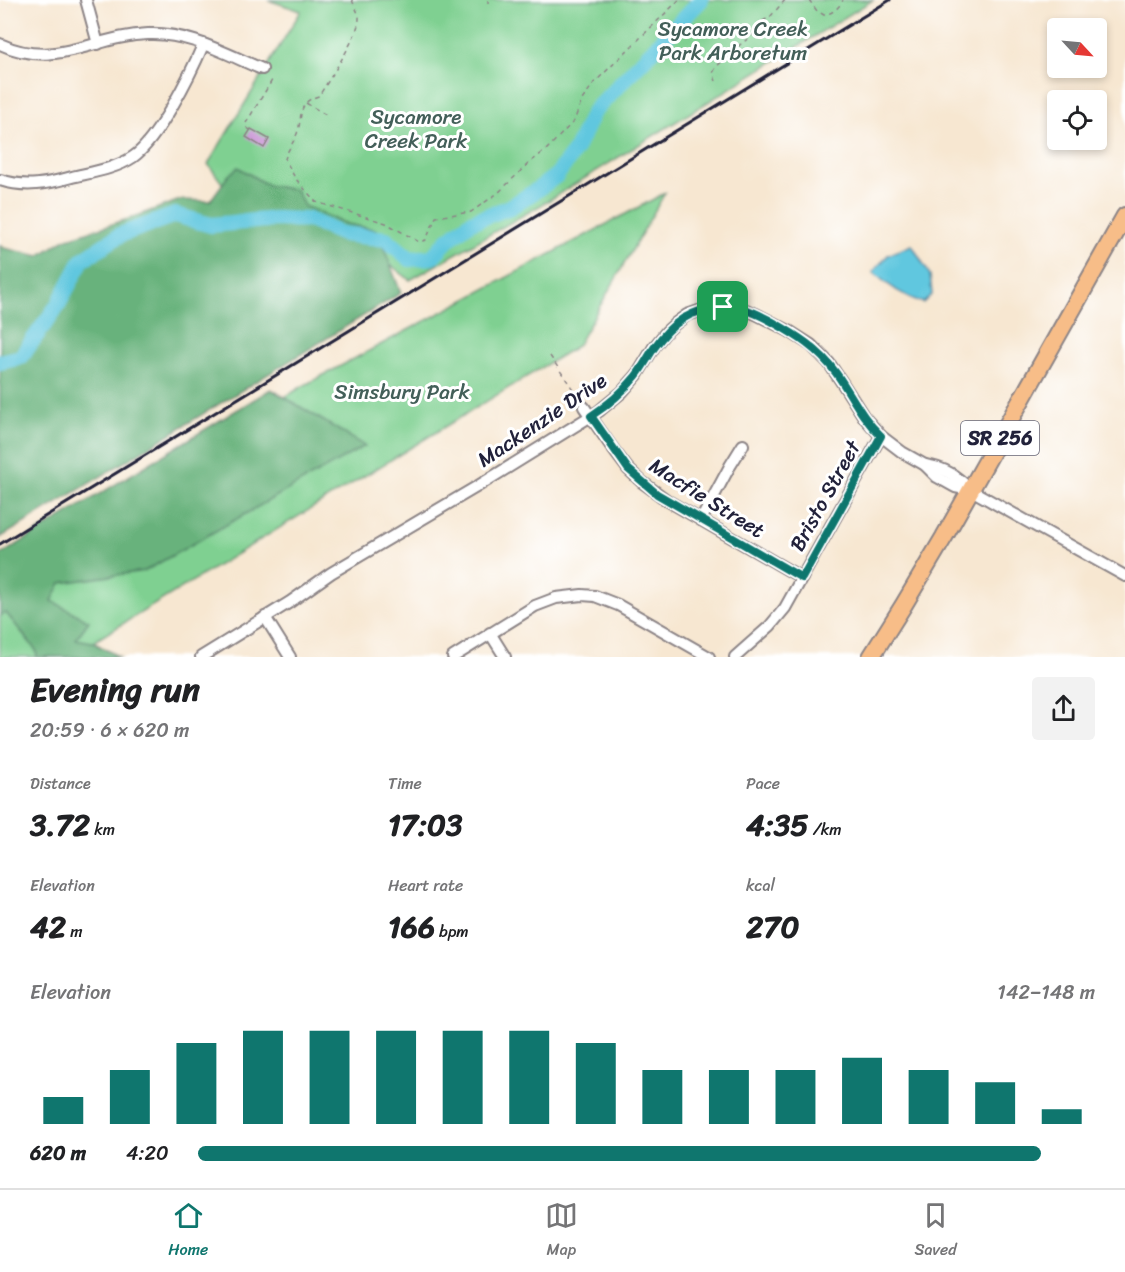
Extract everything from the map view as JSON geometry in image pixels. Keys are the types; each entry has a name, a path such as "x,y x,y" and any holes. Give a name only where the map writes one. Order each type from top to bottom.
{"main road":[{"name":"SR 256","path":"871,657 971,490 1125,216"}],"street":[{"path":"87,0 98,44"},
{"path":"0,44 17,51 37,54 63,52 125,37 150,34 176,36 262,69"},
{"path":"0,180 20,185 46,184 110,167 134,156 144,147 159,126 203,45"},
{"name":"Mackenzie Drive","path":"201,657 331,573 478,486 588,411 610,403 637,375 654,347 676,323 687,315 705,309 723,307 756,314 789,331 816,350 836,373 860,412 881,436 902,452 926,465 937,477 952,485 971,490 1125,576"},
{"name":"Macfie Street","path":"588,411 628,469 657,494 802,578"},
{"name":"Bristo Street","path":"735,657 778,618 881,436"},
{"path":"701,520 743,445"},
{"path":"453,657 535,606 568,595 595,596 618,605 709,657"},
{"path":"265,617 290,657"},
{"path":"490,633 505,657"}],"path":[{"path":"352,0 359,16 352,41 319,96 309,98 302,107 297,136 288,148 285,159 295,178 316,202 386,223 419,242 426,240 436,217 471,212 498,193 546,150 574,121 582,100 594,83 679,0"},
{"path":"716,81 713,73 716,67 753,35 763,21 770,17 785,0"},
{"path":"810,0 817,11 824,15 830,14 840,6 843,0"},
{"path":"250,130 246,128 246,123 274,77"},
{"path":"306,103 326,115"},
{"path":"550,356 588,411"}],"green space":[{"name":"Sycamore Creek Park","path":"268,0 873,0 543,204 410,280 370,249 260,235 208,164 301,11"},
{"path":"238,167 267,185 296,190 304,206 347,224 377,230 401,293 0,538 0,245 4,248 39,256 65,239 180,200 210,201 228,176"},
{"name":"Simsbury Park","path":"665,193 577,346 93,642 119,657 0,657 0,569 303,386"},
{"path":"271,389 365,446 145,571 61,583 52,601 89,621 76,639 92,642 119,657 37,657 36,650 6,613 0,616 0,555"}],"water":[{"path":"912,245 930,275 932,294 923,303 896,290 873,272 888,255"}],"building":[{"path":"251,129 269,139 264,148 246,137"}],"waterway":[{"path":"0,362 21,357 58,305 82,260 120,235 175,215 211,225 277,219 309,220 342,234 386,239 410,259 432,257 449,239 471,222 510,207 557,175 576,149 593,112 701,0"}],"railway":[{"path":"0,544 890,0"}],"route":[{"path":"723,307 746,310 756,314 811,345 829,363 856,406 881,436 802,578 657,494 628,469 591,416 622,392 637,375 654,347 676,323 687,315 705,309 723,307"}],"park label":[{"name":"Sycamore Creek Park Arboretum","path":"733,41"}]}
